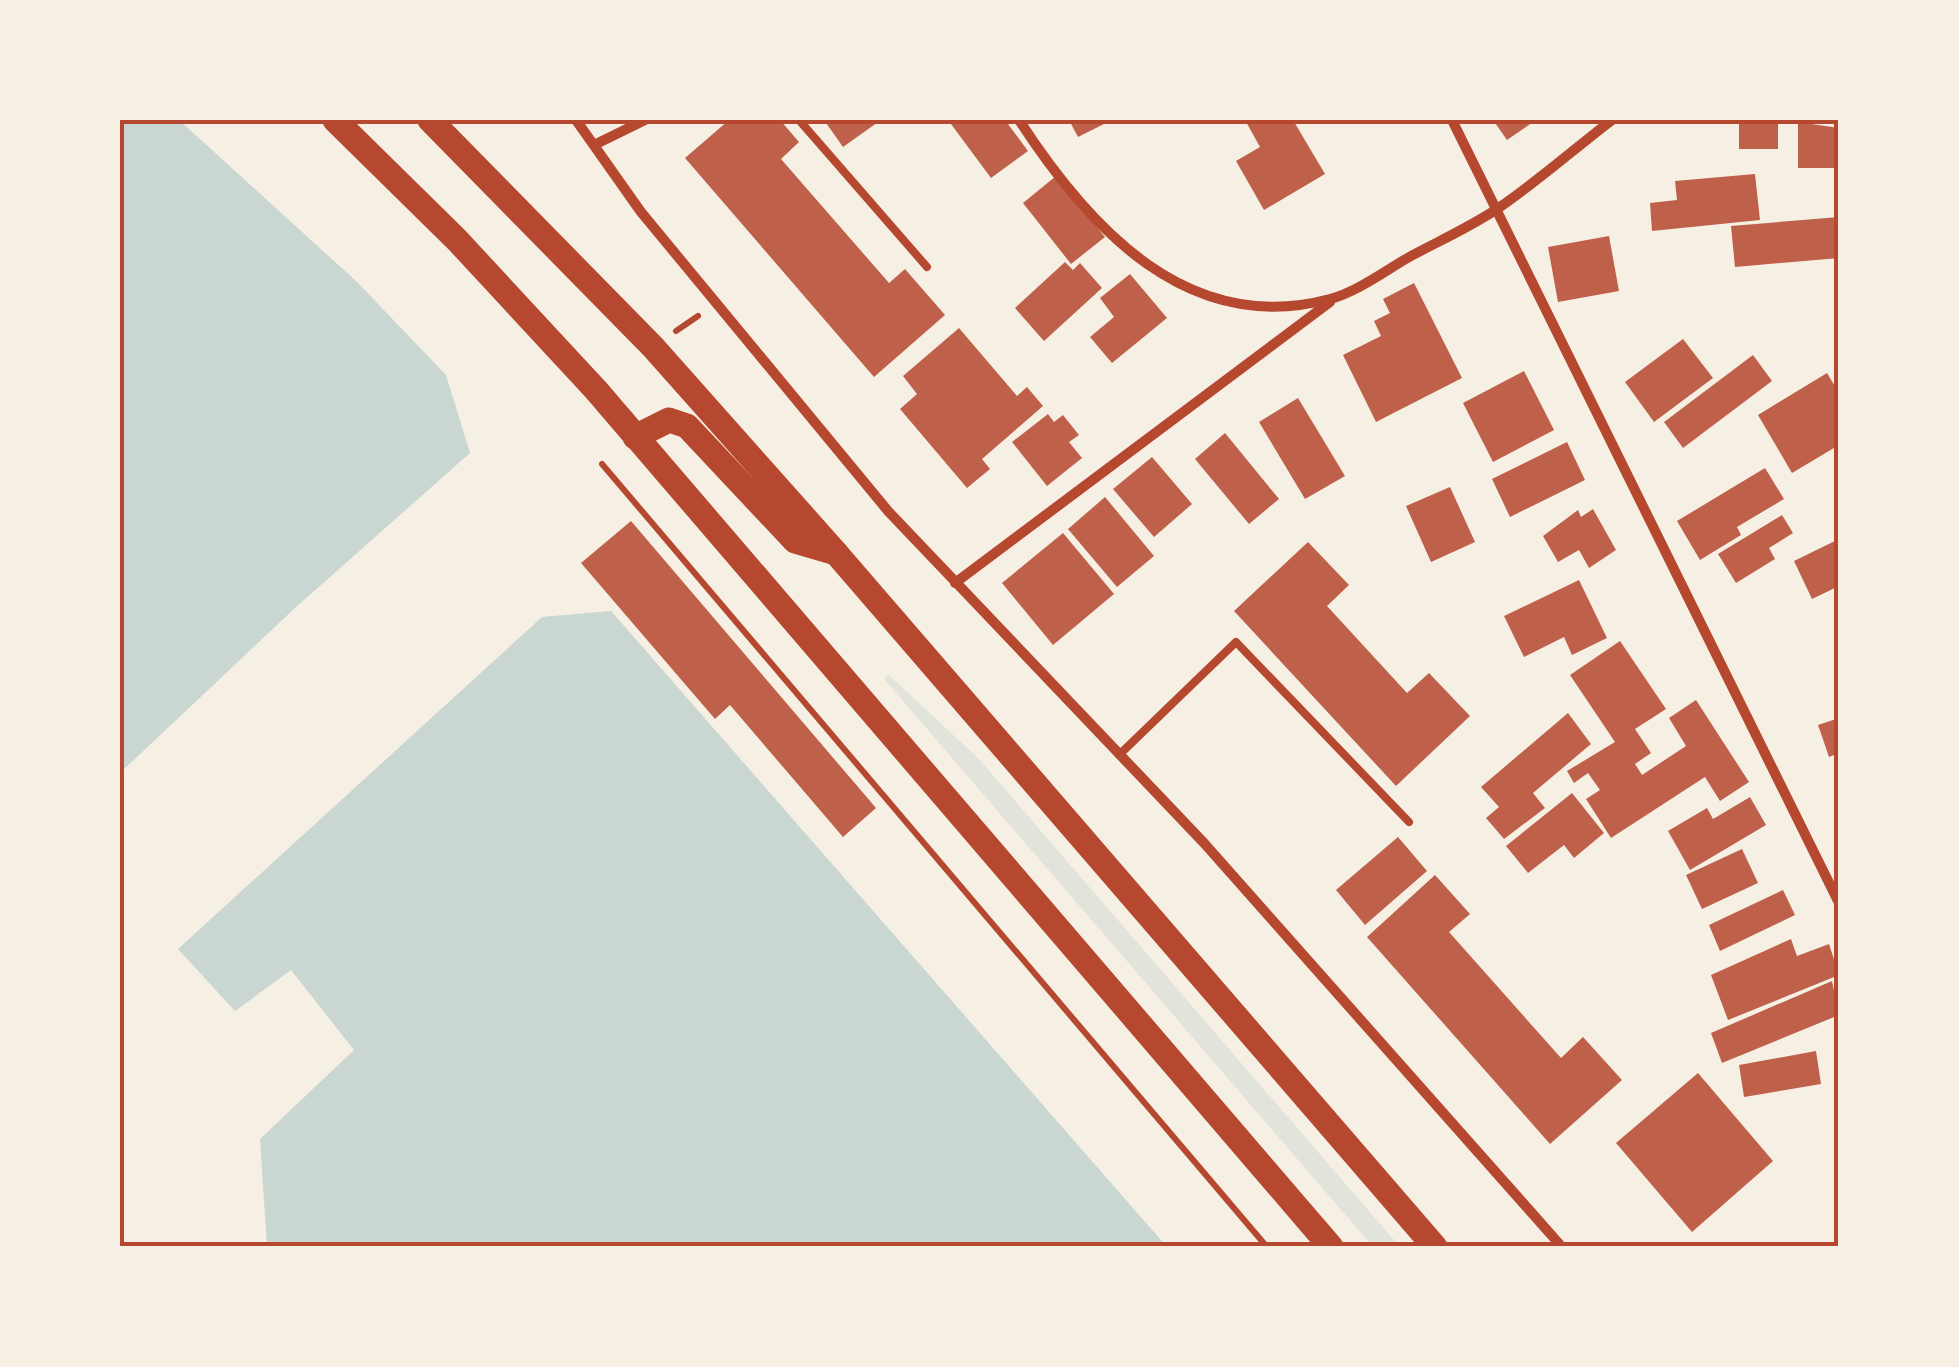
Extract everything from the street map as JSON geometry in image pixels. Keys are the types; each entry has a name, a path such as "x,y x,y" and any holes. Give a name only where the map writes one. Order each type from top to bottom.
{"main road":[{"path":"335,120 457,240 635,437 1331,1247"},
{"path":"430,120 653,347 836,552 1435,1247"},
{"path":"635,437 669,420 686,426 795,541 836,552"}],"street":[{"path":"576,120 642,212 888,511 1119,755 1562,1247"},
{"path":"596,144 645,120"},
{"path":"1019,120 1117,243 1186,291 1250,306 1300,305 1334,298"},
{"path":"1452,120 1839,903"},
{"path":"954,583 1334,298 1497,209 1612,120"}],"lane":[{"path":"799,120 926,268"},
{"path":"1119,755 1236,642 1409,822"}],"path":[{"path":"653,347 716,304"},
{"path":"602,464 1267,1247"}],"shaded area":[{"path":"120,120 179,120 357,282 446,375 470,453 296,607 120,773"},
{"path":"611,611 1167,1247 267,1247 260,1139 354,1050 291,970 235,1011 178,949 542,617"},
{"path":"889,675 979,759 1400,1247 1373,1247 884,679"}],"building":[{"path":"729,120 780,120 799,142 781,159 889,283 905,269 945,315 874,377 685,158"},
{"path":"824,120 881,120 843,147"},
{"path":"948,120 1005,120 1028,151 991,178"},
{"path":"1069,120 1112,120 1078,137"},
{"path":"1245,120 1293,120 1325,174 1264,210 1236,161 1260,147"},
{"path":"1493,120 1536,120 1507,140"},
{"path":"1739,120 1778,120 1778,149 1739,149"},
{"path":"1798,122 1839,128 1839,168 1798,168"},
{"path":"1755,174 1760,220 1652,231 1650,203 1677,200 1675,181"},
{"path":"1056,176 1105,237 1071,264 1023,203"},
{"path":"1839,217 1839,258 1735,267 1731,226"},
{"path":"1609,236 1619,291 1558,302 1548,247"},
{"path":"1065,262 1073,270 1080,263 1102,288 1044,341 1015,308"},
{"path":"1130,274 1167,318 1112,363 1090,337 1114,317 1100,298"},
{"path":"1414,283 1462,378 1376,422 1343,355 1381,336 1374,321 1390,313 1383,299"},
{"path":"959,328 1017,396 1027,387 1043,406 982,459 990,469 967,488 900,409 917,394 903,376"},
{"path":"1683,339 1713,378 1654,422 1625,382"},
{"path":"1753,355 1772,381 1683,448 1664,422"},
{"path":"1524,371 1554,430 1493,462 1463,403"},
{"path":"1827,373 1839,393 1839,445 1792,473 1758,415"},
{"path":"1298,398 1345,476 1305,499 1259,422"},
{"path":"1048,414 1054,422 1063,415 1079,435 1069,442 1082,458 1047,486 1012,442"},
{"path":"1225,433 1279,499 1249,524 1195,459"},
{"path":"1567,442 1585,480 1510,517 1492,479"},
{"path":"1152,457 1192,504 1154,537 1113,489"},
{"path":"1765,468 1784,499 1737,527 1741,535 1700,560 1677,521"},
{"path":"1450,487 1475,542 1431,562 1406,506"},
{"path":"1105,497 1154,556 1117,587 1068,529"},
{"path":"1593,509 1616,550 1589,568 1579,550 1558,562 1543,536 1578,510 1581,517"},
{"path":"1782,515 1793,533 1769,548 1775,559 1736,583 1718,554"},
{"path":"631,521 876,808 843,837 730,705 715,719 581,563"},
{"path":"1063,533 1114,594 1053,645 1002,583"},
{"path":"1839,539 1839,586 1812,599 1794,561"},
{"path":"1308,542 1349,585 1327,606 1407,693 1429,673 1470,716 1396,786 1234,611"},
{"path":"1579,580 1607,638 1572,655 1564,637 1524,657 1504,616"},
{"path":"1620,641 1666,709 1635,729 1651,753 1635,764 1642,775 1686,746 1669,718 1696,700 1749,782 1720,801 1705,777 1611,838 1586,799 1600,790 1588,773 1574,783 1567,771 1615,742 1570,675"},
{"path":"1568,713 1591,744 1533,793 1545,808 1504,839 1486,818 1499,807 1481,787"},
{"path":"1839,718 1839,753 1829,757 1818,725"},
{"path":"1572,793 1604,833 1574,858 1564,845 1528,873 1506,846"},
{"path":"1750,797 1766,825 1690,870 1668,831 1707,808 1713,819"},
{"path":"1398,837 1427,871 1365,925 1336,890"},
{"path":"1742,849 1758,883 1702,909 1686,875"},
{"path":"1435,875 1470,914 1449,932 1561,1058 1583,1037 1622,1080 1550,1144 1367,937"},
{"path":"1783,890 1795,915 1720,951 1709,925"},
{"path":"1791,939 1797,956 1829,944 1839,975 1728,1020 1711,975"},
{"path":"1832,981 1839,1015 1722,1063 1711,1033"},
{"path":"1816,1051 1821,1084 1744,1097 1739,1065"},
{"path":"1698,1073 1773,1161 1692,1232 1616,1143"}]}
